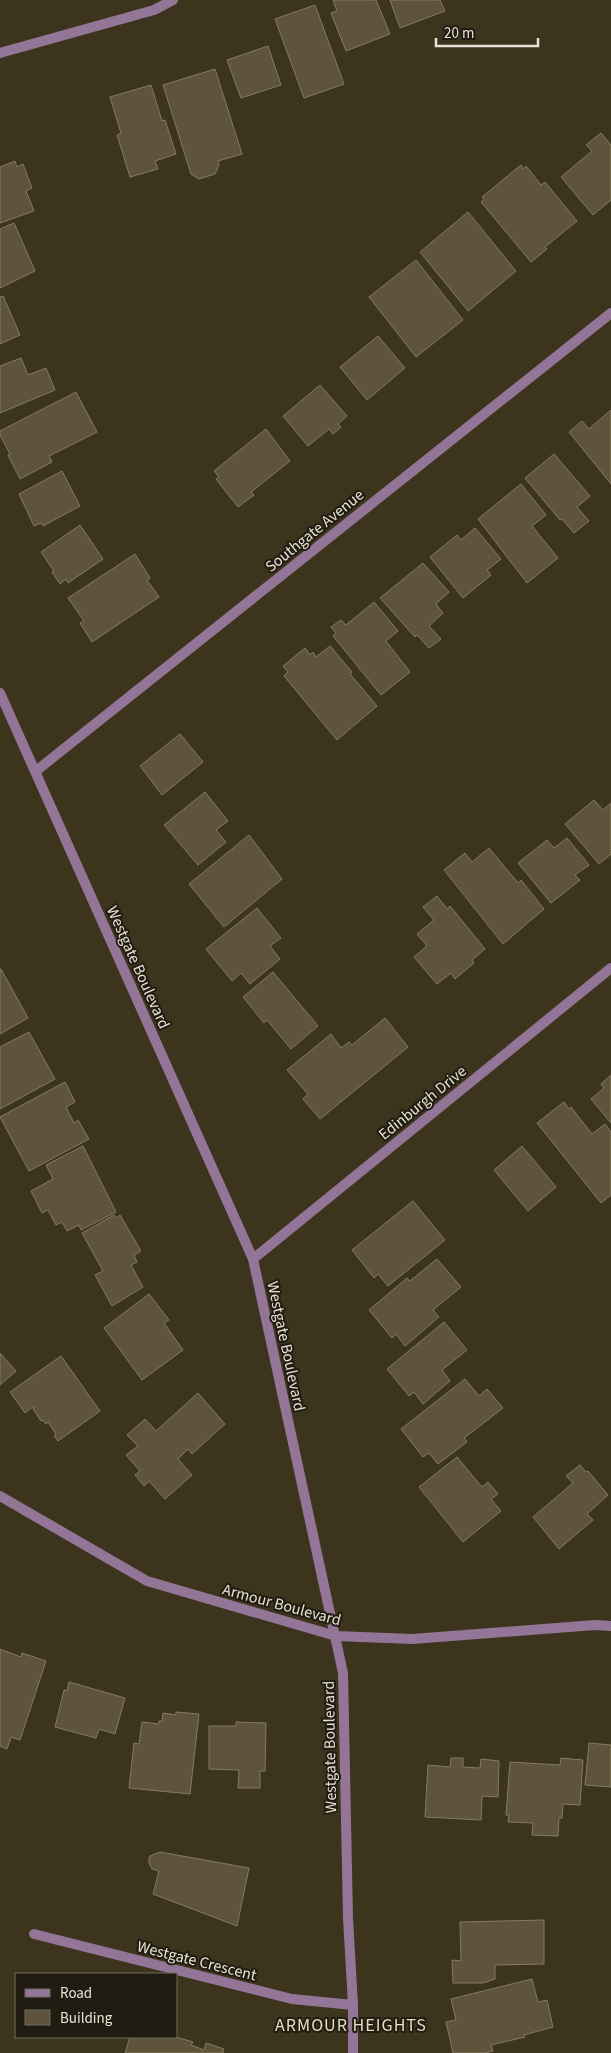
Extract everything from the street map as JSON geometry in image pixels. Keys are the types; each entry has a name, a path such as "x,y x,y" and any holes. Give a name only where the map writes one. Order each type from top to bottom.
{"street":[{"path":"0,53 154,10 173,0"},
{"name":"Southgate Avenue","path":"36,771 611,313"},
{"name":"Westgate Boulevard","path":"0,693 253,1259 343,1673 353,2053"},
{"name":"Edinburgh Drive","path":"253,1259 611,968"},
{"name":"Armour Boulevard","path":"0,1496 147,1581 336,1636 412,1639 595,1624 611,1626"},
{"name":"Westgate Crescent","path":"34,1934 292,1999 353,2005"}],"building":[{"path":"333,0 376,0 390,34 346,51 331,13 337,11"},
{"path":"390,0 440,0 445,11 400,28"},
{"path":"315,5 344,84 304,98 275,19"},
{"path":"268,46 281,85 241,98 227,60"},
{"path":"215,69 242,154 218,161 219,165 215,174 199,179 191,174 163,85"},
{"path":"151,85 162,121 165,120 176,154 155,161 158,169 130,177 117,135 121,133 110,97"},
{"path":"601,133 611,145 611,200 593,215 561,177 592,151 586,145"},
{"path":"15,161 17,167 23,164 32,188 26,191 34,211 0,223 0,167"},
{"path":"521,165 523,169 526,166 541,185 545,182 577,221 545,247 547,249 531,262 481,202 484,199 482,197"},
{"path":"468,212 516,271 468,311 420,252"},
{"path":"14,223 35,271 0,288 0,229"},
{"path":"416,260 463,320 416,357 369,297"},
{"path":"3,296 20,335 0,344 0,297"},
{"path":"378,336 405,368 367,400 340,367"},
{"path":"21,358 28,375 46,368 55,390 0,413 0,366"},
{"path":"320,385 347,416 338,424 341,427 333,434 329,429 308,446 283,416"},
{"path":"76,392 97,432 49,456 52,462 20,479 8,455 10,454 0,435 0,431"},
{"path":"611,410 611,484 569,432 582,421 589,429"},
{"path":"266,429 290,461 251,492 254,495 238,507 216,479 219,477 214,471"},
{"path":"554,454 590,496 577,507 589,521 574,533 562,519 560,520 525,478"},
{"path":"62,471 80,506 43,526 41,523 34,526 19,494"},
{"path":"521,484 546,515 532,526 558,558 527,583 478,519"},
{"path":"80,525 103,559 68,583 66,579 60,584 41,552"},
{"path":"475,528 501,559 487,570 491,575 463,598 430,557 457,535 461,540"},
{"path":"135,554 150,578 147,580 159,597 92,642 80,623 84,621 68,598"},
{"path":"423,563 449,592 436,604 443,613 429,626 441,639 429,648 417,635 415,637 380,598"},
{"path":"374,602 398,631 386,641 410,672 381,695 333,636 336,633 331,627 341,620 346,625"},
{"path":"330,646 352,672 350,674 377,706 337,740 284,676 288,672 283,666 305,648 310,655 313,652 316,657"},
{"path":"180,734 203,762 162,795 140,766"},
{"path":"205,792 228,821 216,830 226,842 198,865 164,825"},
{"path":"594,800 603,810 611,803 611,854 599,864 565,824"},
{"path":"249,835 282,879 224,927 189,884"},
{"path":"567,838 589,865 575,875 580,880 551,903 518,863 547,840 554,848"},
{"path":"489,848 518,883 521,880 544,909 503,944 444,870 465,853 472,862"},
{"path":"437,896 447,909 450,906 485,949 472,960 474,963 455,979 451,973 437,984 414,957 427,946 417,934 434,920 423,907"},
{"path":"257,908 281,938 270,946 280,959 250,984 241,973 232,981 206,949"},
{"path":"0,969 28,1018 0,1034"},
{"path":"273,972 318,1026 291,1049 267,1020 264,1023 243,997"},
{"path":"385,1018 408,1047 320,1119 303,1099 308,1094 287,1070 331,1034 341,1048 349,1042 352,1045"},
{"path":"29,1032 55,1079 0,1109 0,1047"},
{"path":"611,1075 611,1123 591,1099 604,1088 601,1084"},
{"path":"65,1082 75,1102 66,1107 74,1123 78,1120 89,1139 29,1171 0,1117"},
{"path":"564,1102 569,1109 571,1107 592,1134 605,1124 611,1132 611,1195 601,1203 537,1123"},
{"path":"83,1146 116,1212 81,1230 79,1225 67,1231 62,1222 56,1225 48,1210 42,1213 31,1191 53,1179 46,1165"},
{"path":"522,1146 556,1187 528,1211 494,1170"},
{"path":"413,1201 445,1240 388,1286 378,1274 374,1278 352,1250"},
{"path":"114,1215 116,1218 120,1215 141,1251 134,1255 137,1262 131,1265 143,1287 112,1306 95,1275 103,1271 82,1233"},
{"path":"437,1259 461,1287 433,1310 439,1317 405,1346 396,1334 392,1338 369,1310 407,1278 410,1281"},
{"path":"149,1294 169,1320 164,1323 183,1350 142,1380 104,1328"},
{"path":"444,1322 467,1350 442,1370 450,1381 423,1404 414,1392 409,1396 387,1369"},
{"path":"0,1353 16,1371 0,1385"},
{"path":"61,1356 100,1411 58,1441 48,1422 46,1424 41,1421 33,1409 35,1407 25,1413 10,1392"},
{"path":"465,1379 479,1396 487,1389 503,1408 464,1438 467,1442 438,1464 429,1453 423,1457 401,1429"},
{"path":"198,1393 225,1424 192,1454 188,1449 178,1459 192,1475 165,1499 149,1481 144,1486 135,1475 140,1471 126,1455 138,1446 127,1435 145,1419 156,1431"},
{"path":"457,1457 482,1487 488,1482 498,1494 491,1499 501,1511 463,1542 419,1487"},
{"path":"580,1465 586,1472 588,1471 608,1495 587,1514 593,1520 559,1549 533,1517 573,1483 566,1476"},
{"path":"0,1649 21,1657 22,1653 46,1661 20,1740 11,1737 7,1749 0,1746"},
{"path":"69,1682 125,1698 115,1734 99,1729 96,1738 55,1727 64,1690 67,1691"},
{"path":"176,1712 199,1714 190,1794 129,1788 134,1743 139,1744 142,1722 159,1724 159,1721 162,1721 163,1713 176,1715"},
{"path":"236,1722 266,1723 265,1771 260,1771 260,1788 238,1788 239,1770 209,1769 209,1726 236,1726"},
{"path":"589,1743 611,1745 611,1787 585,1785"},
{"path":"451,1758 463,1758 463,1767 480,1768 481,1759 499,1761 498,1797 482,1796 481,1820 425,1817 428,1765 450,1767"},
{"path":"561,1758 583,1760 580,1805 563,1804 562,1818 559,1818 558,1836 532,1835 533,1823 508,1822 509,1815 506,1815 510,1762 560,1765"},
{"path":"160,1852 249,1868 237,1926 153,1894 159,1871 152,1869 149,1859 150,1856"},
{"path":"544,1920 544,1964 495,1965 495,1979 483,1983 453,1983 452,1960 461,1961 460,1922"},
{"path":"532,1979 538,2002 547,2000 553,2027 524,2035 525,2037 491,2045 493,2051 485,2053 453,2053 446,2022 456,2020 451,1999"},
{"path":"130,2038 178,2038 193,2042 191,2045 204,2050 206,2043 224,2049 223,2053 125,2053"}],"district":[{"name":"ARMOUR HEIGHTS","path":"351,2025"}]}
